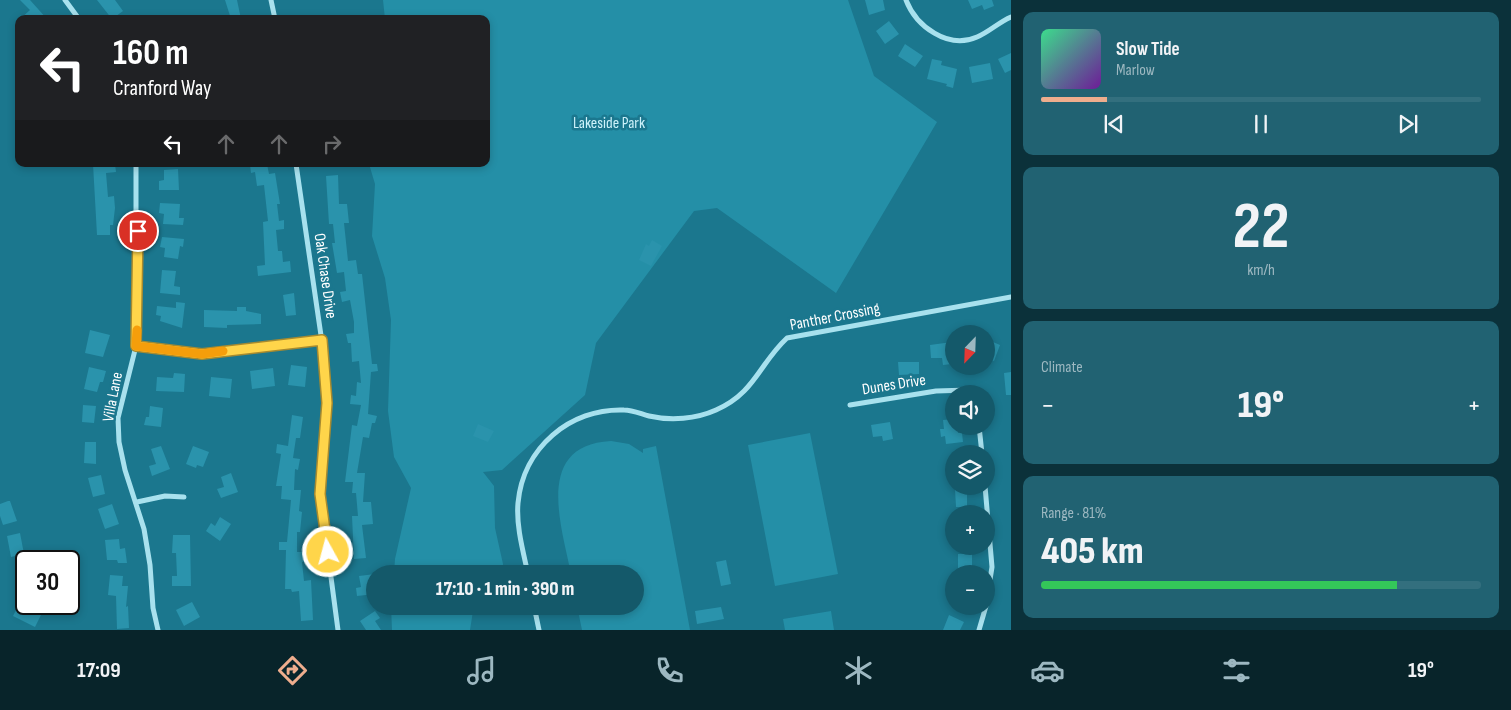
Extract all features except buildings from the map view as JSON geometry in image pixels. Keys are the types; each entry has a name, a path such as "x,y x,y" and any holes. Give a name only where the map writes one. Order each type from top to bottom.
{"street":[{"path":"65,0 76,15"},
{"path":"271,0 274,15"},
{"path":"906,0 920,23 937,35 956,41 976,38 1011,17"},
{"name":"Villa Lane","path":"136,167 136,346 118,418 119,442 125,470 137,502 150,565 153,608 158,630"},
{"name":"Oak Chase Drive","path":"296,167 322,340 327,403 320,494 338,630"},
{"name":"Panther Crossing","path":"526,565 518,522 520,486 538,450 552,434 566,425 588,414 614,410 637,412 661,418 682,419 699,416 731,403 744,393 786,338 1011,297"},
{"path":"136,346 202,354 322,340"},
{"name":"Dunes Drive","path":"850,405 945,391"},
{"path":"986,495 992,565"},
{"path":"137,502 165,496 184,497"},
{"path":"536,615 538,630"},
{"path":"979,630 983,615"}],"green space":[{"name":"Lakeside Park","path":"383,0 848,0 874,76 937,122 836,293 717,208 694,211 596,343 585,395 502,470 483,472 494,486 495,528 503,565 395,565 411,488 394,457 388,411 391,320 385,278 372,236 375,184 370,167 490,167 490,15 385,15"},
{"path":"810,433 838,574 775,586 748,445"},
{"path":"611,441 629,444 643,453 643,449 656,446 690,630 582,630 579,615 644,615 644,565 569,565 562,534 558,491 562,472 571,457 587,446"},
{"path":"831,611 834,630 785,630 783,619"},
{"path":"391,615 472,615 470,630 392,630"}],"slow traffic":[{"path":"137,330 136,346 202,354 223,351"}],"route":[{"path":"138,231 136,346 202,354 322,340 327,403 320,494 328,552"}]}
